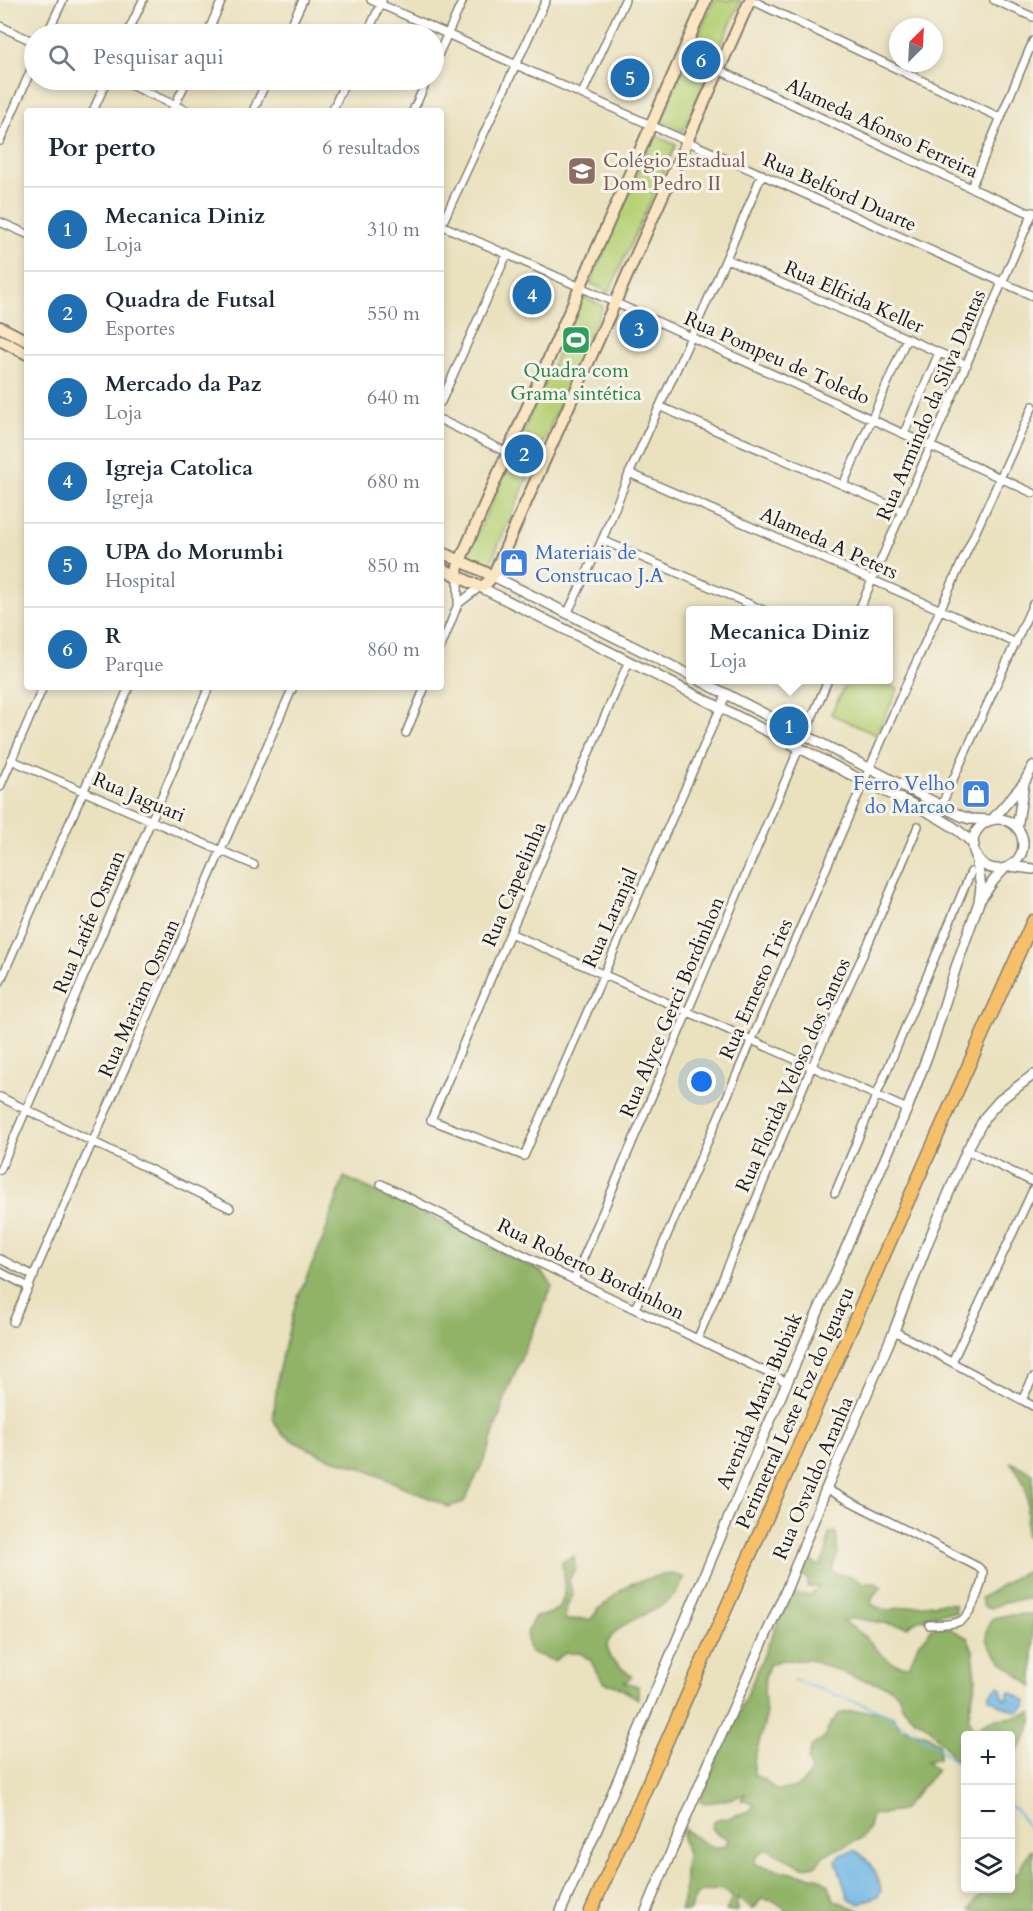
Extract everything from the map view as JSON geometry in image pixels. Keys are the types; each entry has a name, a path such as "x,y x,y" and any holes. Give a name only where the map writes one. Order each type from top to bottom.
{"highway":[{"name":"Perimetral Leste Foz do Iguaçu","path":"591,1911 1033,921"}],"main road":[{"path":"458,576 460,561 706,0"},
{"path":"444,569 480,587 493,576 751,0"},
{"path":"0,327 24,339"},
{"path":"0,340 24,352"},
{"path":"444,553 493,576"}],"street":[{"path":"52,24 63,0"},
{"path":"132,24 143,0"},
{"path":"211,24 222,0"},
{"path":"292,24 303,0"},
{"name":"Rua Belford Duarte","path":"371,0 381,2 426,24"},
{"path":"444,41 464,0"},
{"path":"444,219 546,0"},
{"path":"582,94 626,0"},
{"path":"751,0 1001,118"},
{"path":"994,0 1033,18"},
{"path":"371,24 381,2"},
{"path":"0,26 24,37"},
{"name":"Rua Belford Duarte","path":"444,33 1033,296"},
{"path":"971,188 1033,41"},
{"name":"Alameda Afonso Ferreira","path":"719,70 971,188 1033,213"},
{"path":"0,141 24,86"},
{"path":"94,108 102,90"},
{"path":"139,90 174,108 182,90"},
{"path":"254,108 262,90"},
{"path":"333,108 341,90"},
{"path":"414,108 422,90"},
{"path":"567,614 727,259 762,174"},
{"name":"Rua Armindo da Silva Dantas","path":"861,606 1033,213"},
{"path":"0,222 24,233"},
{"name":"Rua Pompeu de Toledo","path":"444,226 1033,493"},
{"path":"444,395 507,254"},
{"name":"Rua Elfrida Keller","path":"727,259 967,365"},
{"path":"843,485 907,338"},
{"name":"Rua Armindo da Silva Dantas","path":"904,433 939,353"},
{"name":"Rua Ernesto Tries","path":"635,1309 940,608 1033,406"},
{"path":"660,407 903,511"},
{"path":"444,421 508,453"},
{"name":"Alameda A Peters","path":"629,473 1016,643"},
{"path":"602,540 754,606"},
{"path":"444,639 458,604 458,576"},
{"path":"493,576 686,673"},
{"path":"458,604 480,587 958,829 974,845"},
{"path":"940,806 1033,604"},
{"name":"Rua Capeelinha","path":"524,1156 431,1120 629,661"},
{"path":"708,684 940,806 970,819 1008,822 1017,828 1033,851"},
{"path":"805,734 826,684"},
{"path":"0,787 42,690"},
{"path":"0,982 128,690"},
{"name":"Rua Latife Osman","path":"0,1170 208,690"},
{"name":"Rua Mariam Osman","path":"13,1322 292,690"},
{"path":"406,733 424,690"},
{"name":"Rua Laranjal","path":"524,1156 727,693"},
{"name":"Rua Alyce Gerci Bordinhon","path":"574,1280 800,747"},
{"name":"Rua Jaguari","path":"11,760 254,865"},
{"path":"1033,766 1024,783 992,820 979,830 974,845 976,856 988,867 1033,869"},
{"path":"1017,828 1024,783"},
{"name":"Rua Florida Veloso dos Santos","path":"698,1338 812,1066 869,942 918,826"},
{"path":"1007,867 1021,854 1023,838"},
{"name":"Avenida Maria Bubiak","path":"561,1911 787,1382 907,1109 933,1041 979,902 981,887 976,856"},
{"name":"Avenida Maria Bubiak","path":"979,902 993,880 1007,867"},
{"path":"835,1193 972,872"},
{"path":"510,933 907,1109"},
{"name":"Rua Osvaldo Aranha","path":"646,1911 787,1588 967,1150 985,1117 1000,1100 1033,1075"},
{"path":"0,1096 230,1208"},
{"path":"967,1150 1033,1182"},
{"name":"Rua Roberto Bordinhon","path":"381,1184 787,1382"},
{"path":"952,1362 1033,1190"},
{"path":"0,1259 34,1276"},
{"path":"0,1272 29,1287"},
{"path":"894,1331 1033,1406"},
{"path":"1023,1400 1033,1378"},
{"path":"826,1489 978,1567 983,1572 975,1599 963,1619 958,1622 929,1625"}],"green space":[{"path":"714,0 741,0 683,131 660,120"},
{"path":"654,135 676,145 609,292 590,283"},
{"path":"583,297 603,306 490,564 468,555"},
{"path":"846,684 886,684 898,689 876,735 831,714"},
{"path":"344,1177 470,1234 499,1252 543,1272 552,1286 507,1392 486,1456 464,1502 449,1507 359,1467 326,1457 281,1433 273,1419 279,1368 296,1302 323,1239"},
{"path":"1010,1462 1033,1473 1033,1541 1025,1535 1028,1505 1026,1488"},
{"path":"836,1532 838,1554 832,1572 857,1579 864,1584 873,1582 882,1587 873,1596 871,1603 880,1609 941,1603 955,1604 956,1613 942,1613 918,1620 907,1627 854,1618 842,1621 863,1635 889,1660 901,1665 909,1666 919,1642 924,1639 931,1628 944,1626 968,1638 973,1651 976,1678 968,1719 974,1731 961,1731 961,1764 925,1724 913,1718 903,1707 898,1694 887,1686 863,1680 810,1660 781,1660 769,1665 764,1691 766,1717 754,1761 754,1775 766,1781 776,1790 792,1788 804,1781 811,1772 808,1760 812,1746 824,1738 830,1725 839,1714 852,1711 881,1711 893,1716 900,1728 928,1735 939,1744 939,1758 926,1762 937,1770 901,1811 872,1815 869,1827 862,1838 824,1855 816,1865 803,1867 767,1849 756,1857 754,1863 758,1865 818,1877 829,1885 834,1900 861,1911 785,1911 774,1901 761,1899 753,1910 737,1897 737,1911 726,1911 733,1896 721,1889 700,1892 695,1897 689,1911 680,1911 684,1895 687,1859 682,1837 685,1829 709,1845 726,1846 728,1839 716,1833 712,1828 714,1821 751,1810 754,1804 741,1800 745,1794 716,1802 700,1802 790,1594 810,1595 819,1587 807,1587 808,1580 796,1575 804,1569 803,1556 807,1551 814,1564 820,1565 826,1553 829,1533"},
{"path":"574,1556 575,1569 569,1580 573,1595 567,1606 565,1620 591,1619 599,1609 631,1584 672,1574 685,1578 671,1599 660,1607 626,1623 612,1635 607,1644 610,1658 632,1677 625,1682 638,1686 638,1699 617,1686 605,1683 591,1661 580,1653 566,1653 554,1661 530,1652 527,1633 530,1625 535,1616 549,1614 560,1607 565,1592 562,1562"},
{"path":"1033,1570 1033,1598 1004,1602 992,1608 984,1606 981,1598 1022,1573"},
{"path":"1033,1614 1033,1687 998,1657 987,1638 987,1628 993,1618"},
{"path":"1033,1713 1029,1731 1015,1752 1015,1731 974,1731 989,1721"},
{"path":"1033,1849 1033,1911 970,1911 975,1901 984,1893 1015,1893 1015,1874 1030,1850"}],"water":[{"path":"998,1686 1001,1687 1003,1698 1007,1699 1008,1693 1011,1692 1026,1701 1026,1705 1019,1712 1004,1707 989,1698"},
{"path":"854,1850 872,1867 881,1890 878,1896 859,1904 848,1898 836,1860 840,1855"}],"waterway":[{"path":"794,1680 881,1711 934,1745 961,1766"},
{"path":"1015,1809 1033,1834"}],"place":[{"name":"R","path":"701,60"},
{"name":"UPA do Morumbi","path":"630,78"},
{"name":"Colégio Estadual Dom Pedro II","path":"582,171"},
{"name":"Igreja Catolica","path":"532,295"},
{"name":"Mercado da Paz","path":"639,329"},
{"name":"Quadra com Grama sintética","path":"576,340"},
{"name":"Quadra de Futsal","path":"524,454"},
{"name":"Materiais de Construcao J.A","path":"514,563"},
{"name":"Mecanica Diniz","path":"789,726"},
{"name":"Ferro Velho do Marcao","path":"976,794"}]}
